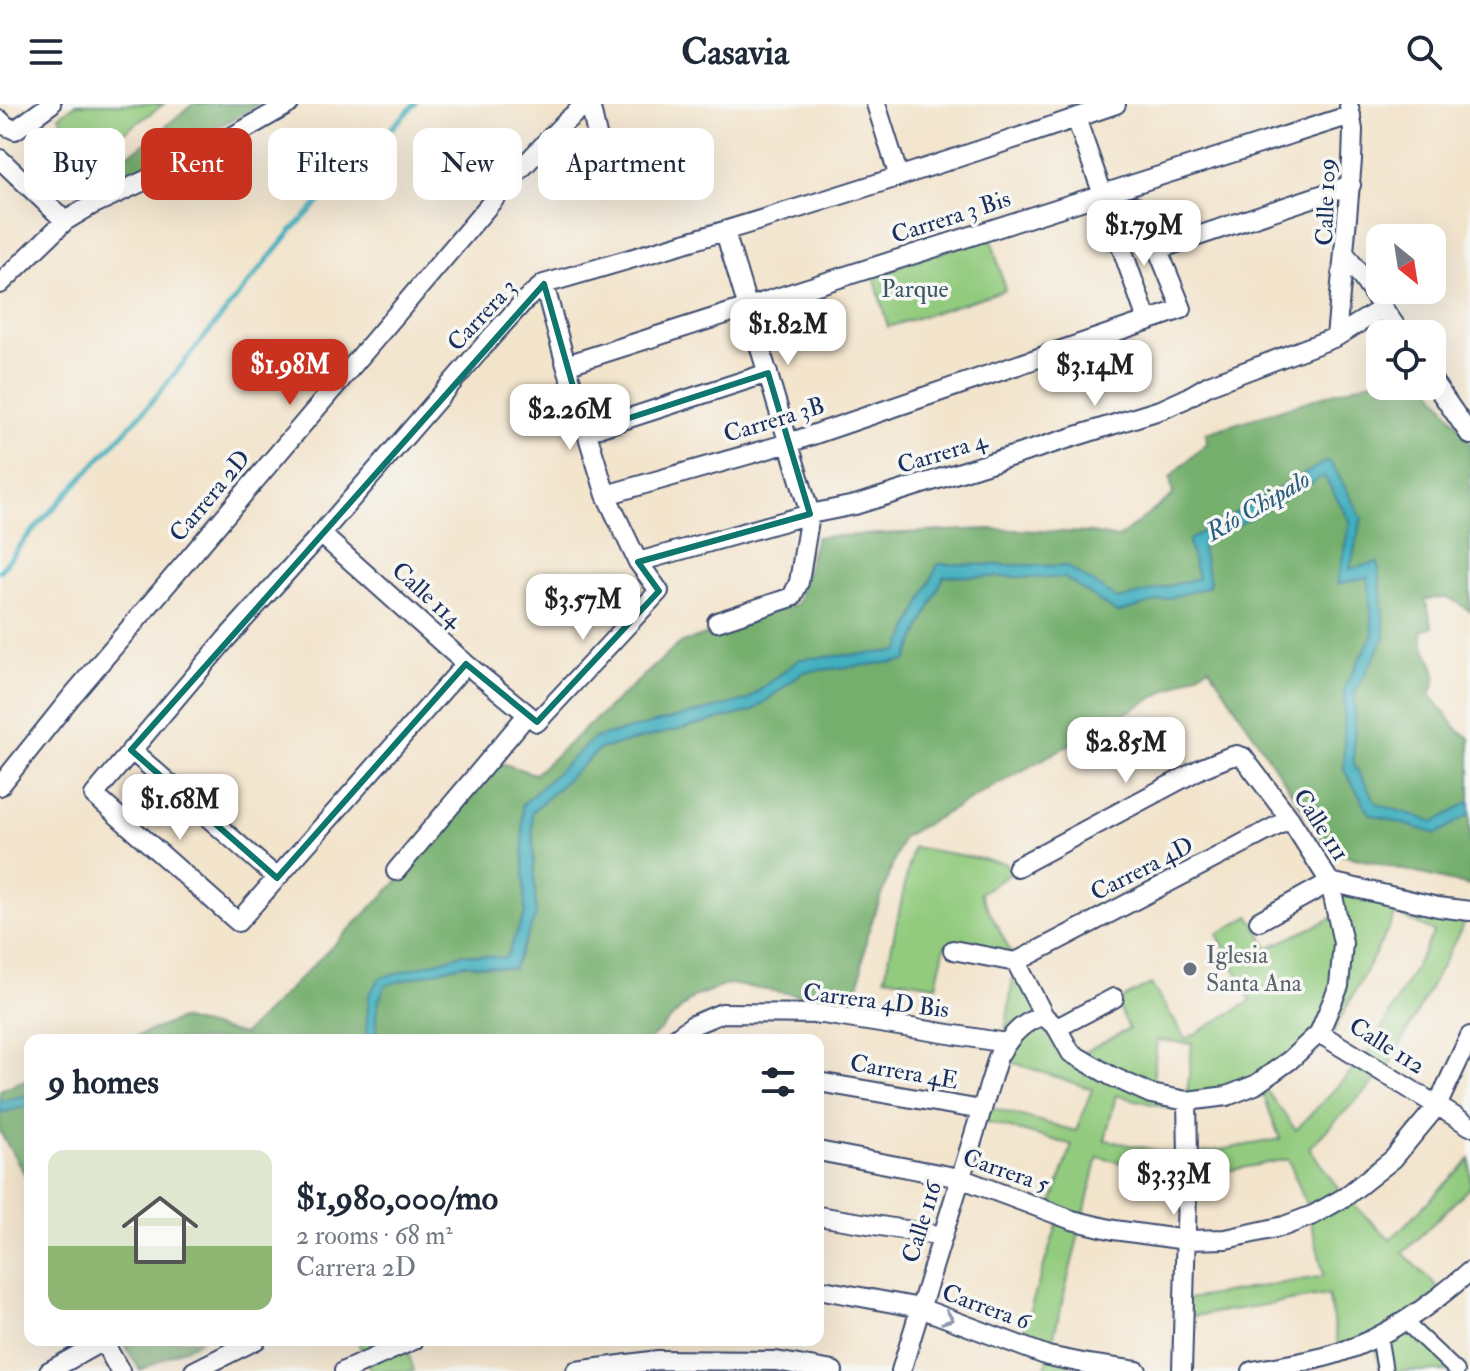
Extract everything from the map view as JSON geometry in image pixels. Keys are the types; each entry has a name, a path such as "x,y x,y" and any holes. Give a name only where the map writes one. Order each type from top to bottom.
{"street":[{"path":"8,125 51,104"},
{"path":"0,284 65,221 92,205 200,155 289,104"},
{"path":"588,104 594,128"},
{"name":"Carrera 2D","path":"0,786 92,672 507,184 565,122 588,104"},
{"path":"876,104 899,177"},
{"name":"Carrera 3","path":"277,878 238,922 94,795 226,639 525,300 544,284 725,232 1116,104"},
{"name":"Calle 109","path":"1349,110 1353,130 1345,259 1391,320"},
{"name":"Carrera 3 Bis","path":"566,365 1105,199 1349,110"},
{"path":"1076,118 1147,320"},
{"path":"0,159 65,221"},
{"path":"1105,199 1135,206 1143,213 1159,249 1351,185"},
{"path":"717,622 792,597 799,582 810,514 725,232"},
{"name":"Carrera 3B","path":"606,495 789,443 1182,309 1159,249"},
{"path":"1336,337 1345,259"},
{"path":"396,871 532,718 659,591 638,562 606,495 544,284"},
{"name":"Carrera 4","path":"638,562 810,514 855,505 1163,409 1209,385 1336,337 1383,308"},
{"path":"586,432 768,373"},
{"path":"1446,400 1470,435"},
{"name":"Calle 114","path":"321,534 466,664 532,718"},
{"path":"131,750 277,878 466,664"},
{"name":"Calle 111","path":"1017,867 1202,768 1237,755 1243,757 1290,819 1330,882 1438,907 1470,911"},
{"name":"Carrera 4D","path":"1016,962 1290,819"},
{"path":"953,950 1016,962 1071,1053 1151,1094 1187,1101 1227,1096 1255,1085 1290,1060 1319,1033 1339,986 1343,943 1330,882 1259,921"},
{"name":"Calle 116","path":"901,1371 998,1057 1016,1032 1035,1018 1051,1022 1114,998"},
{"name":"Carrera 4D Bis","path":"681,1034 693,1025 722,1013 823,1014 1006,1043"},
{"name":"Calle 112","path":"1319,1033 1470,1126"},
{"name":"Carrera 5","path":"824,1152 960,1178 1081,1223 1186,1240 1226,1239 1284,1226 1313,1215 1345,1197 1393,1159 1437,1106 1470,1036"},
{"name":"Carrera 4E","path":"824,1083 982,1110"},
{"path":"1182,1371 1187,1101"},
{"path":"824,1217 943,1236"},
{"path":"1252,1371 1340,1352 1379,1335 1405,1322 1470,1271"},
{"name":"Carrera 6","path":"824,1290 920,1308 1048,1356 1137,1371"},
{"path":"1405,1322 1457,1371"},
{"path":"1379,1335 1385,1371"},
{"path":"49,1371 94,1346"},
{"path":"106,1346 120,1371"},
{"path":"194,1371 244,1346"},
{"path":"344,1371 400,1346"},
{"path":"576,1371 776,1361 833,1371"}],"highlighted area":[{"path":"544,284 586,432 768,373 810,514 638,562 659,591 537,722 466,664 277,878 131,750"}],"green space":[{"path":"76,104 164,104 125,132 125,128 68,128 59,116"},
{"path":"193,104 258,104 216,128 164,128"},
{"path":"141,146 141,168 125,176 125,156"},
{"name":"Parque","path":"991,237 1005,290 888,327 873,273"},
{"path":"1366,382 1366,400 1440,400 1470,443 1470,611 1449,598 1425,599 1433,627 1422,630 1422,639 1436,675 1430,694 1459,731 1470,738 1470,886 1331,852 1209,667 903,837 867,935 856,1004 729,984 693,997 656,1034 244,1034 395,884 498,762 535,774 679,644 797,604 816,537 989,529 1092,533 1118,538 1173,495 1170,477 1207,443 1206,433"},
{"path":"913,847 1005,863 1013,872 980,893 1016,962 1079,1055 1129,1029 1116,1002 1151,984 1186,1039 1251,1001 1217,934 1250,916 1268,948 1335,917 1327,876 1470,912 1388,1068 1309,1148 1341,1192 1390,1240 1470,1159 1470,1187 1403,1253 1441,1290 1408,1318 1465,1371 1382,1371 1371,1337 1339,1349 1328,1295 1182,1318 1183,1300 1324,1276 1308,1209 1288,1159 1186,1179 1098,1157 1050,1351 1070,1354 1067,1371 1044,1371 1050,1352 1020,1341 1061,1212 1051,1207 1072,1145 977,1119 981,1105 1076,1131 1092,1089 996,1057 1004,1041 1015,962 945,945 936,985 885,977","holes":["1396,914 1434,932 1367,1055 1296,1130 1257,1078 1333,1033","1157,1040 1192,1044 1187,1096 1152,1091","1257,1078 1280,1139 1186,1156 1105,1140 1116,1095 1187,1113"]},
{"path":"180,1019 239,1034 142,1034"},
{"path":"24,1080 24,1173 0,1132 0,1090"},
{"path":"126,1346 190,1346 140,1370"},
{"path":"360,1346 406,1346 414,1371 371,1371"}],"water":[{"name":"Río Chipalo","path":"1327,461 1332,464 1362,518 1350,569 1378,562 1385,637 1355,692 1354,764 1377,804 1435,822 1470,801 1470,814 1436,834 1370,814 1344,770 1344,688 1373,634 1368,577 1337,584 1350,521 1324,476 1203,545 1210,581 1208,587 1117,613 1065,578 944,576 906,661 803,672 753,711 600,749 532,812 536,915 513,969 464,964 386,985 377,1012 378,1034 367,1034 369,994 380,978 463,954 506,958 525,913 522,805 594,738 747,700 800,659 899,651 938,564 1067,566 1119,600 1198,578 1189,545 1193,537"},
{"path":"24,1095 24,1107 0,1113 0,1101"}],"waterway":[{"path":"0,571 26,538 145,410 292,230 415,104"}],"place":[{"name":"Iglesia Santa Ana","path":"1190,969"}]}
